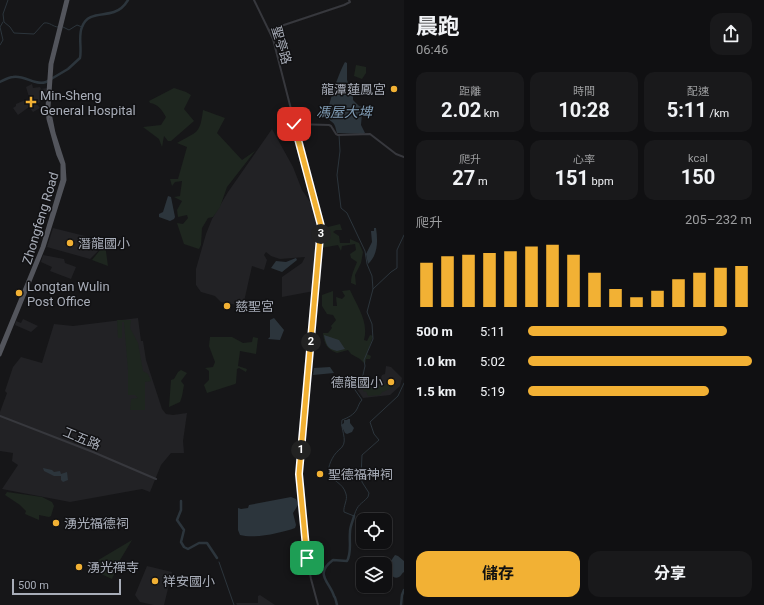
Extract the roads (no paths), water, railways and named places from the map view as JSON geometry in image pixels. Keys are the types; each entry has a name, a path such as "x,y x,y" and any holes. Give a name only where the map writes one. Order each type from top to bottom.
{"main road":[{"path":"49,82 50,64 67,0"},
{"name":"Zhongfeng Road","path":"0,347 42,247 62,180 62,164 48,119 47,107 49,82"},
{"name":"Zhongfeng Road","path":"0,356 44,248 65,180 66,172 50,118 49,82"}],"street":[{"name":"聖亭路","path":"254,0 269,30 321,226 299,474 307,558 318,605"},
{"path":"269,30 344,5 350,2 349,0"},
{"path":"294,124 329,125 336,134 370,134 396,154 404,157"},
{"name":"工五路","path":"0,416 93,452 156,479"}],"water":[{"name":"馮屋大埤","path":"345,62 347,63 347,80 353,100 362,107 359,110 362,113 361,125 365,133 363,134 337,133 335,125 328,117 331,98"},
{"path":"168,196 171,197 175,217 170,221 159,217 159,214 163,212"},
{"path":"374,228 376,228 377,233 377,243 374,256 368,264 366,254 372,242 371,231 374,231"},
{"path":"296,258 297,260 282,272 271,268 276,261 286,262"},
{"path":"274,318 284,330 280,340 268,339 270,337 270,320"},
{"path":"324,335 339,340 345,349 337,351 331,349 326,343"},
{"path":"330,367 334,373 313,375 314,368"},
{"path":"350,419 350,423 354,428 352,432 347,434 341,425 344,423 344,420"},
{"path":"43,468 54,472 60,471 61,474 67,472 68,480 63,482 61,480 61,476 54,476 44,471"},
{"path":"291,497 296,499 298,505 293,513 296,525 295,528 260,536 240,535 238,530 238,508 248,508 249,505"},
{"path":"395,555 404,561 404,572 400,577 397,578 392,576 392,559"}],"waterway":[{"path":"8,0 3,14 4,22 14,33 34,34 44,23 58,27"},
{"path":"0,82 17,77 42,83 68,69 80,58 80,34 84,22 96,15 116,11 128,0"},
{"path":"0,45 3,40 0,27 3,22"},
{"path":"63,27 69,30 77,25 82,27"},
{"path":"339,135 340,151 337,175 341,208 347,213 365,251 367,264 372,276 373,289 367,312 372,324 373,339 364,360 365,366 363,375 353,387 362,400 354,413 342,420 344,444 342,448 334,455 329,468 330,476 340,484 346,494 344,512 354,516 358,506 368,497 369,493 362,482 361,476 362,455 379,440 374,434 370,422 398,396 404,383"},
{"path":"373,289 397,268 397,250 404,235"},
{"path":"181,501 181,510 177,520 184,530 181,542 184,547 188,549 199,543 207,543 217,558"},
{"path":"337,605 335,598 324,578 324,569 333,560 347,561 349,558 350,530 354,516"},
{"path":"219,562 234,605"},
{"path":"401,605 404,590"}],"place":[{"name":"龍潭蓮鳳宮","path":"394,89"},
{"name":"Min-Sheng General Hospital","path":"31,102"},
{"name":"潛龍國小","path":"70,243"},
{"name":"Longtan Wulin Post Office","path":"19,293"},
{"name":"慈聖宮","path":"227,306"},
{"name":"德龍國小","path":"391,382"},
{"name":"聖德福神祠","path":"320,474"},
{"name":"湧光福德祠","path":"56,523"},
{"name":"湧光禪寺","path":"79,567"},
{"name":"祥安國小","path":"155,581"}]}
